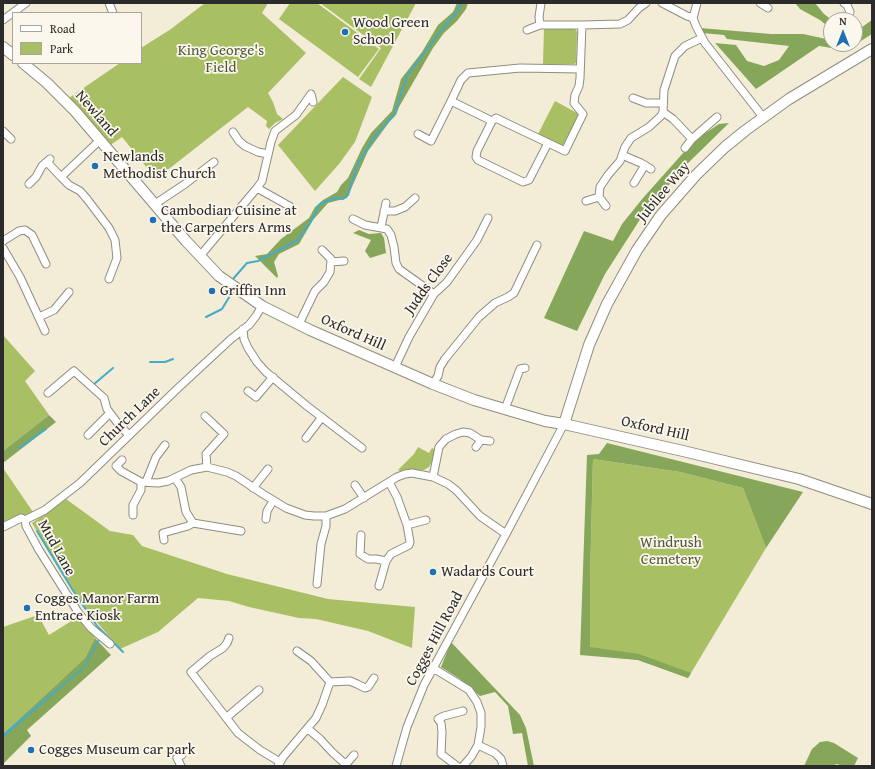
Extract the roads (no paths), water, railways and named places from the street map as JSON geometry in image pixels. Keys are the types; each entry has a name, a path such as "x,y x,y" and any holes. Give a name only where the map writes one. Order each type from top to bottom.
{"main road":[{"path":"3,47 12,54"},
{"name":"Jubilee Way","path":"564,424 595,328 615,288 637,250 661,215 696,175 725,147 763,117 789,99 872,49"},
{"name":"Newland","path":"24,64 60,95 219,276 262,306"},
{"name":"Oxford Hill","path":"262,306 310,330 433,384 474,400 545,420 728,461 799,479 872,504"}],"street":[{"path":"14,12 26,3"},
{"path":"540,25 539,10 541,3"},
{"path":"527,30 540,25 620,24 628,20 646,3"},
{"path":"662,3 693,18"},
{"path":"697,3 693,18 702,38 763,117"},
{"path":"760,3 768,8"},
{"path":"844,3 847,5 850,12"},
{"path":"3,20 12,13"},
{"path":"548,143 529,180 523,182 478,160 476,157 477,151 492,121 496,118 565,151 583,114 574,103 575,94 579,86 582,25"},
{"path":"606,206 599,197 600,187 604,180 616,166 631,138 656,122 663,112 664,90 676,56 685,46 702,38"},
{"path":"418,134 433,142 461,80 468,73 520,68 580,69"},
{"path":"200,256 262,181 275,131 296,115 311,94 312,102"},
{"path":"633,98 646,103 663,103"},
{"path":"451,101 492,121"},
{"path":"663,112 673,119 692,139"},
{"path":"685,148 692,139 717,117"},
{"path":"3,130 11,139"},
{"path":"232,132 245,146 258,152 268,154"},
{"path":"61,176 100,140"},
{"path":"622,155 648,167 634,183"},
{"path":"29,184 36,177 42,166 49,160 69,185 80,191 87,199 109,228 115,240 117,258 109,279"},
{"path":"155,204 214,162"},
{"path":"257,188 291,207"},
{"path":"586,201 599,197"},
{"path":"384,211 394,211 405,208 415,198"},
{"path":"381,227 386,203"},
{"name":"Judds Close","path":"395,367 408,337 434,294 447,282 477,240 488,218"},
{"path":"352,219 375,228 381,227 387,229 391,235 396,262 399,269 434,294"},
{"path":"3,241 19,231 26,230 32,235 46,264"},
{"path":"433,384 445,359 479,317 495,303 508,298 514,293 537,245"},
{"path":"3,248 20,277 45,331"},
{"path":"299,324 315,291 330,272 331,259 322,250"},
{"path":"331,262 344,261"},
{"path":"38,317 54,310 69,292"},
{"name":"Church Lane","path":"3,527 21,518 25,520 45,510 80,483 129,435 249,325 262,306"},
{"path":"243,329 244,340 257,362 273,377 362,448"},
{"path":"505,409 520,369 525,368"},
{"path":"48,393 74,371 104,398 107,409 129,435"},
{"path":"248,391 256,397 273,377"},
{"path":"88,435 110,413"},
{"path":"205,416 224,434"},
{"path":"306,438 322,417"},
{"name":"Cogges Hill Road","path":"396,766 407,727 416,703 433,668 564,424"},
{"path":"207,468 206,454 230,429"},
{"path":"433,477 440,447 446,440 463,432 481,440 490,441"},
{"path":"476,447 481,440"},
{"path":"133,515 133,505 156,457 165,445"},
{"path":"122,460 116,466 121,471 144,482 158,483 168,481 191,470 207,468 227,472 236,476 273,501 296,512 305,515 326,516 345,509 405,474 423,474 442,480 456,490 480,516 506,534"},
{"path":"253,488 268,469"},
{"path":"175,478 181,487 186,512 193,523"},
{"path":"379,586 386,561 391,554 409,545 410,542 407,525 397,497 389,482"},
{"path":"355,485 364,498"},
{"path":"266,519 267,510 273,501"},
{"path":"317,584 321,544 326,526 326,516"},
{"name":"Mud Lane","path":"25,520 26,526 39,550 78,612 91,628 110,644"},
{"path":"407,525 426,520"},
{"path":"164,540 163,533 188,526 193,523 241,531"},
{"path":"361,535 360,554 368,559 386,561"},
{"path":"229,638 223,648 210,656 191,672 238,733 279,764 316,718 330,682"},
{"path":"297,651 311,660 330,682"},
{"path":"433,668 464,687 473,695 481,713 481,727 478,745 471,757 463,766"},
{"path":"330,682 350,681 365,688 368,687 374,678"},
{"path":"227,717 259,690"},
{"path":"457,766 441,754 442,732 441,723 438,719 463,711"},
{"path":"308,728 343,762 347,763 354,755"},
{"path":"478,745 495,752 501,759 503,766"},
{"path":"181,766 177,758 182,755"}],"water":[{"path":"99,638 100,640 84,668 3,738 4,733 83,667"}],"waterway":[{"path":"233,279 247,263 258,261 298,240 310,223 320,204 335,198 343,199 348,195 358,163 375,136 394,115 407,76 456,13 462,3"},
{"path":"206,317 222,309 231,294"},
{"path":"150,362 165,362 173,359"},
{"path":"93,385 113,368"},
{"path":"19,448 46,429"},
{"path":"37,531 72,589 97,626 123,652"}],"place":[{"name":"Wood Green School","path":"345,32"},
{"name":"Newlands Methodist Church","path":"95,166"},
{"name":"Cambodian Cuisine at the Carpenters Arms","path":"153,220"},
{"name":"Griffin Inn","path":"212,291"},
{"name":"Wadards Court","path":"433,572"},
{"name":"Cogges Manor Farm Entrace Kiosk","path":"27,608"},
{"name":"Cogges Museum car park","path":"31,750"}],"park label":[{"name":"King George's Field","path":"221,60"},
{"name":"Windrush Cemetery","path":"671,552"}]}
